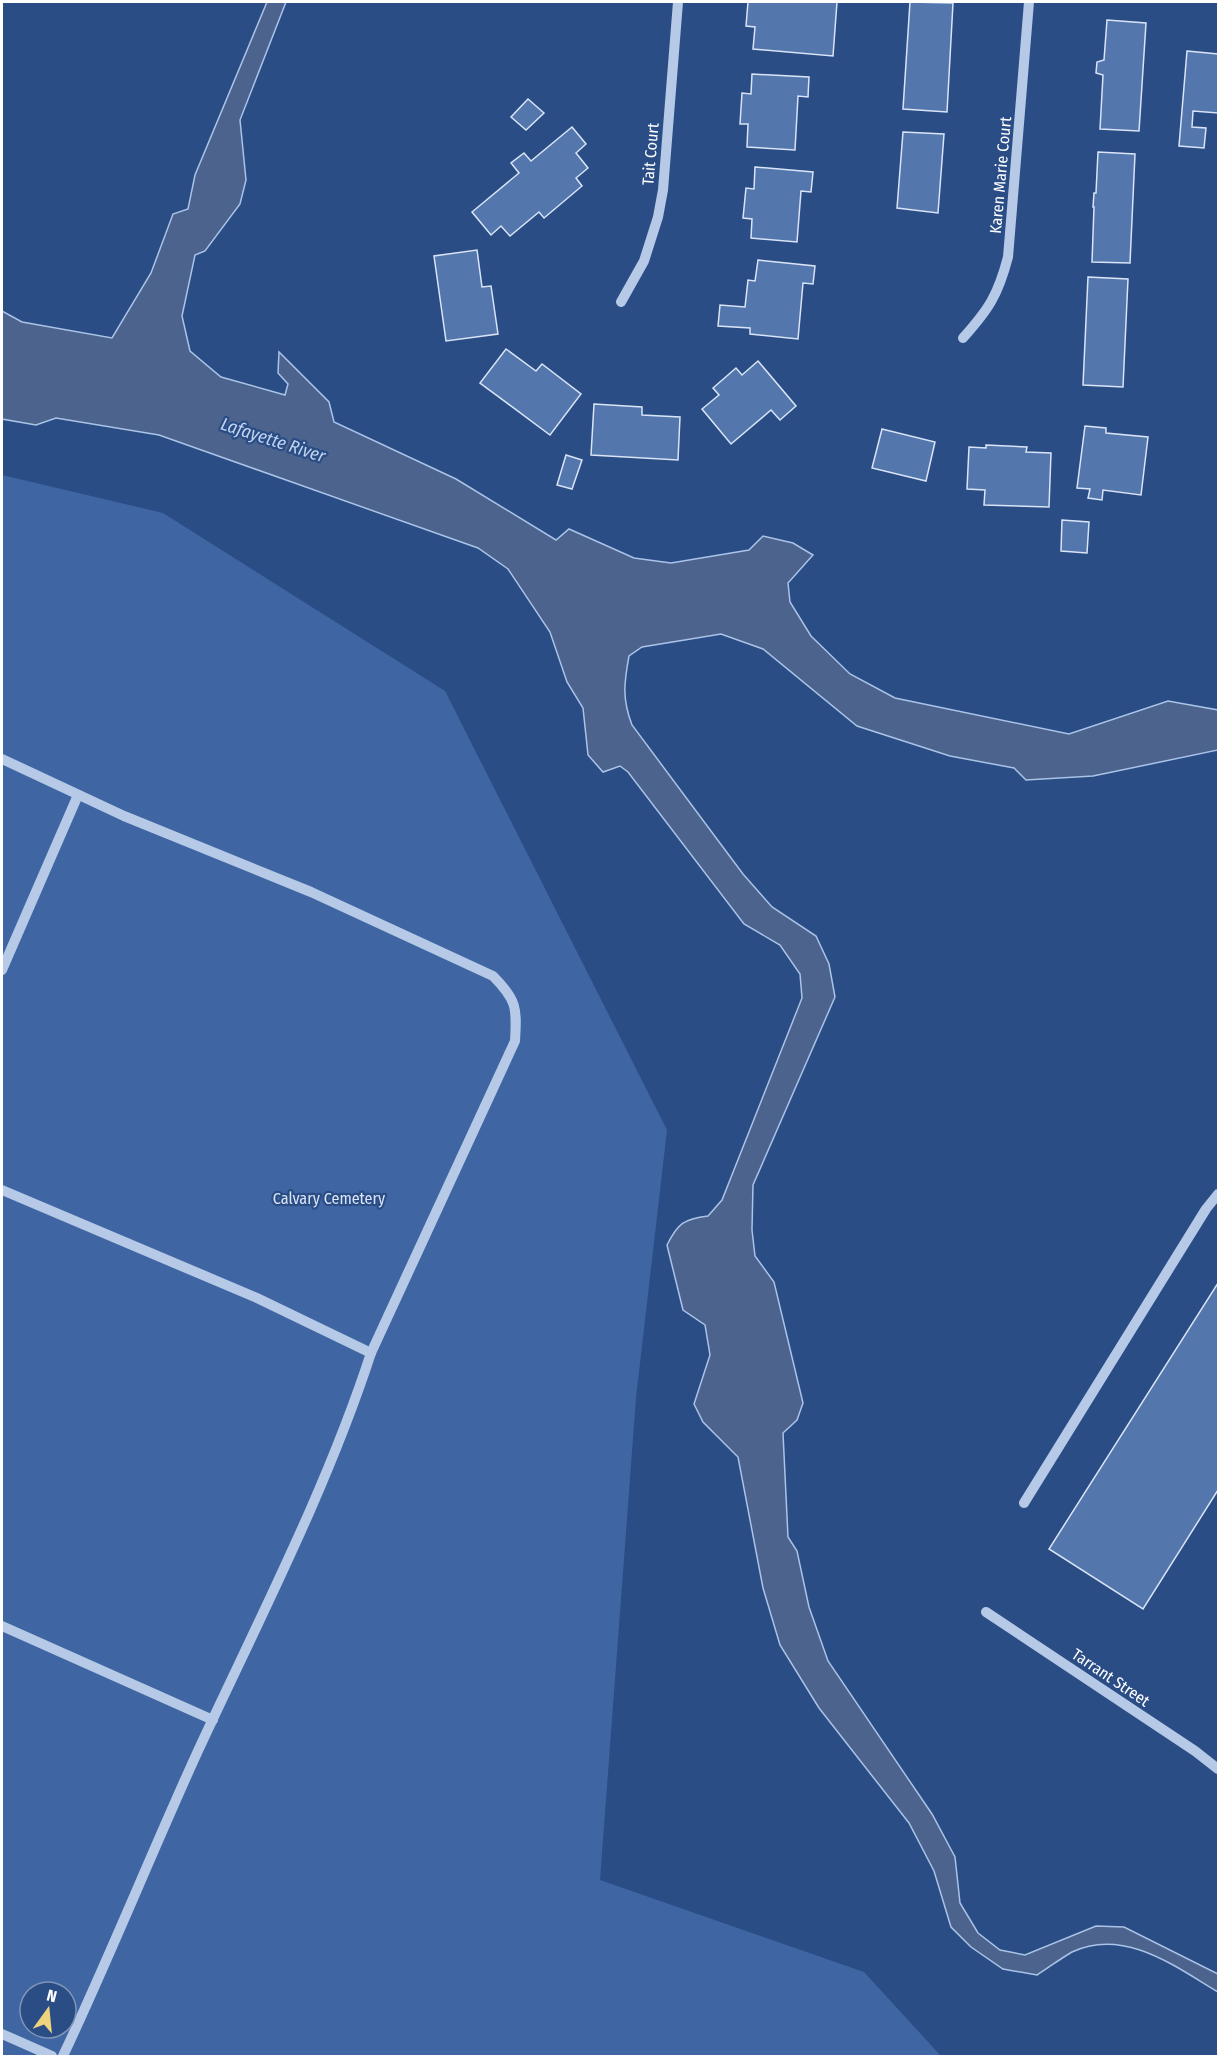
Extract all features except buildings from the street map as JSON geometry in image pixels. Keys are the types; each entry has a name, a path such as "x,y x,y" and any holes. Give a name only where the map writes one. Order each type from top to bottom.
{"street":[{"name":"Tait Court","path":"621,302 644,261 658,217 663,190 678,2"},
{"name":"Karen Marie Court","path":"963,338 986,313 1001,284 1008,257 1029,2"},
{"path":"2,759 124,816 311,892 493,976 508,992 516,1012 515,1041 371,1353 354,1405 295,1546 213,1720 106,1965 63,2056"},
{"path":"2,970 78,795"},
{"path":"2,1190 257,1298 371,1353"},
{"path":"1024,1503 1206,1209 1218,1194"},
{"name":"Tarrant Street","path":"986,1612 1195,1751 1218,1769"},
{"path":"2,1626 213,1720"},
{"path":"2,2034 52,2056"}],"green space":[{"name":"Calvary Cemetery","path":"2,475 163,513 445,691 667,1130 636,1398 600,1880 864,1972 941,2056 2,2056"}],"water":[{"name":"Lafayette River","path":"267,2 286,2 240,120 246,180 240,204 205,251 195,255 182,316 190,351 221,377 285,395 288,384 278,373 279,352 329,402 334,422 456,479 556,540 569,529 634,558 671,563 749,550 763,536 793,543 813,555 788,583 790,602 811,636 850,674 895,698 1069,734 1168,701 1218,710 1218,750 1093,776 1026,780 1014,768 950,756 857,726 763,649 721,634 642,647 629,656 625,683 625,699 632,725 743,874 772,907 816,936 829,964 835,997 753,1185 752,1230 755,1256 774,1282 803,1403 797,1420 783,1433 788,1537 797,1551 809,1607 828,1661 932,1814 955,1857 960,1903 978,1933 1000,1950 1025,1955 1096,1926 1124,1927 1218,1974 1218,1992 1167,1962 1130,1947 1111,1944 1091,1946 1072,1952 1037,1975 1003,1969 971,1947 951,1927 934,1871 909,1823 819,1708 780,1645 763,1588 738,1457 703,1422 694,1404 710,1355 705,1325 683,1310 667,1245 678,1227 687,1221 708,1216 722,1200 802,998 800,974 780,945 744,924 628,772 620,766 603,772 588,755 583,708 567,682 550,632 508,569 478,548 159,435 56,418 36,425 2,419 2,311 22,322 112,338 151,273 173,214 188,209 195,175"}]}
